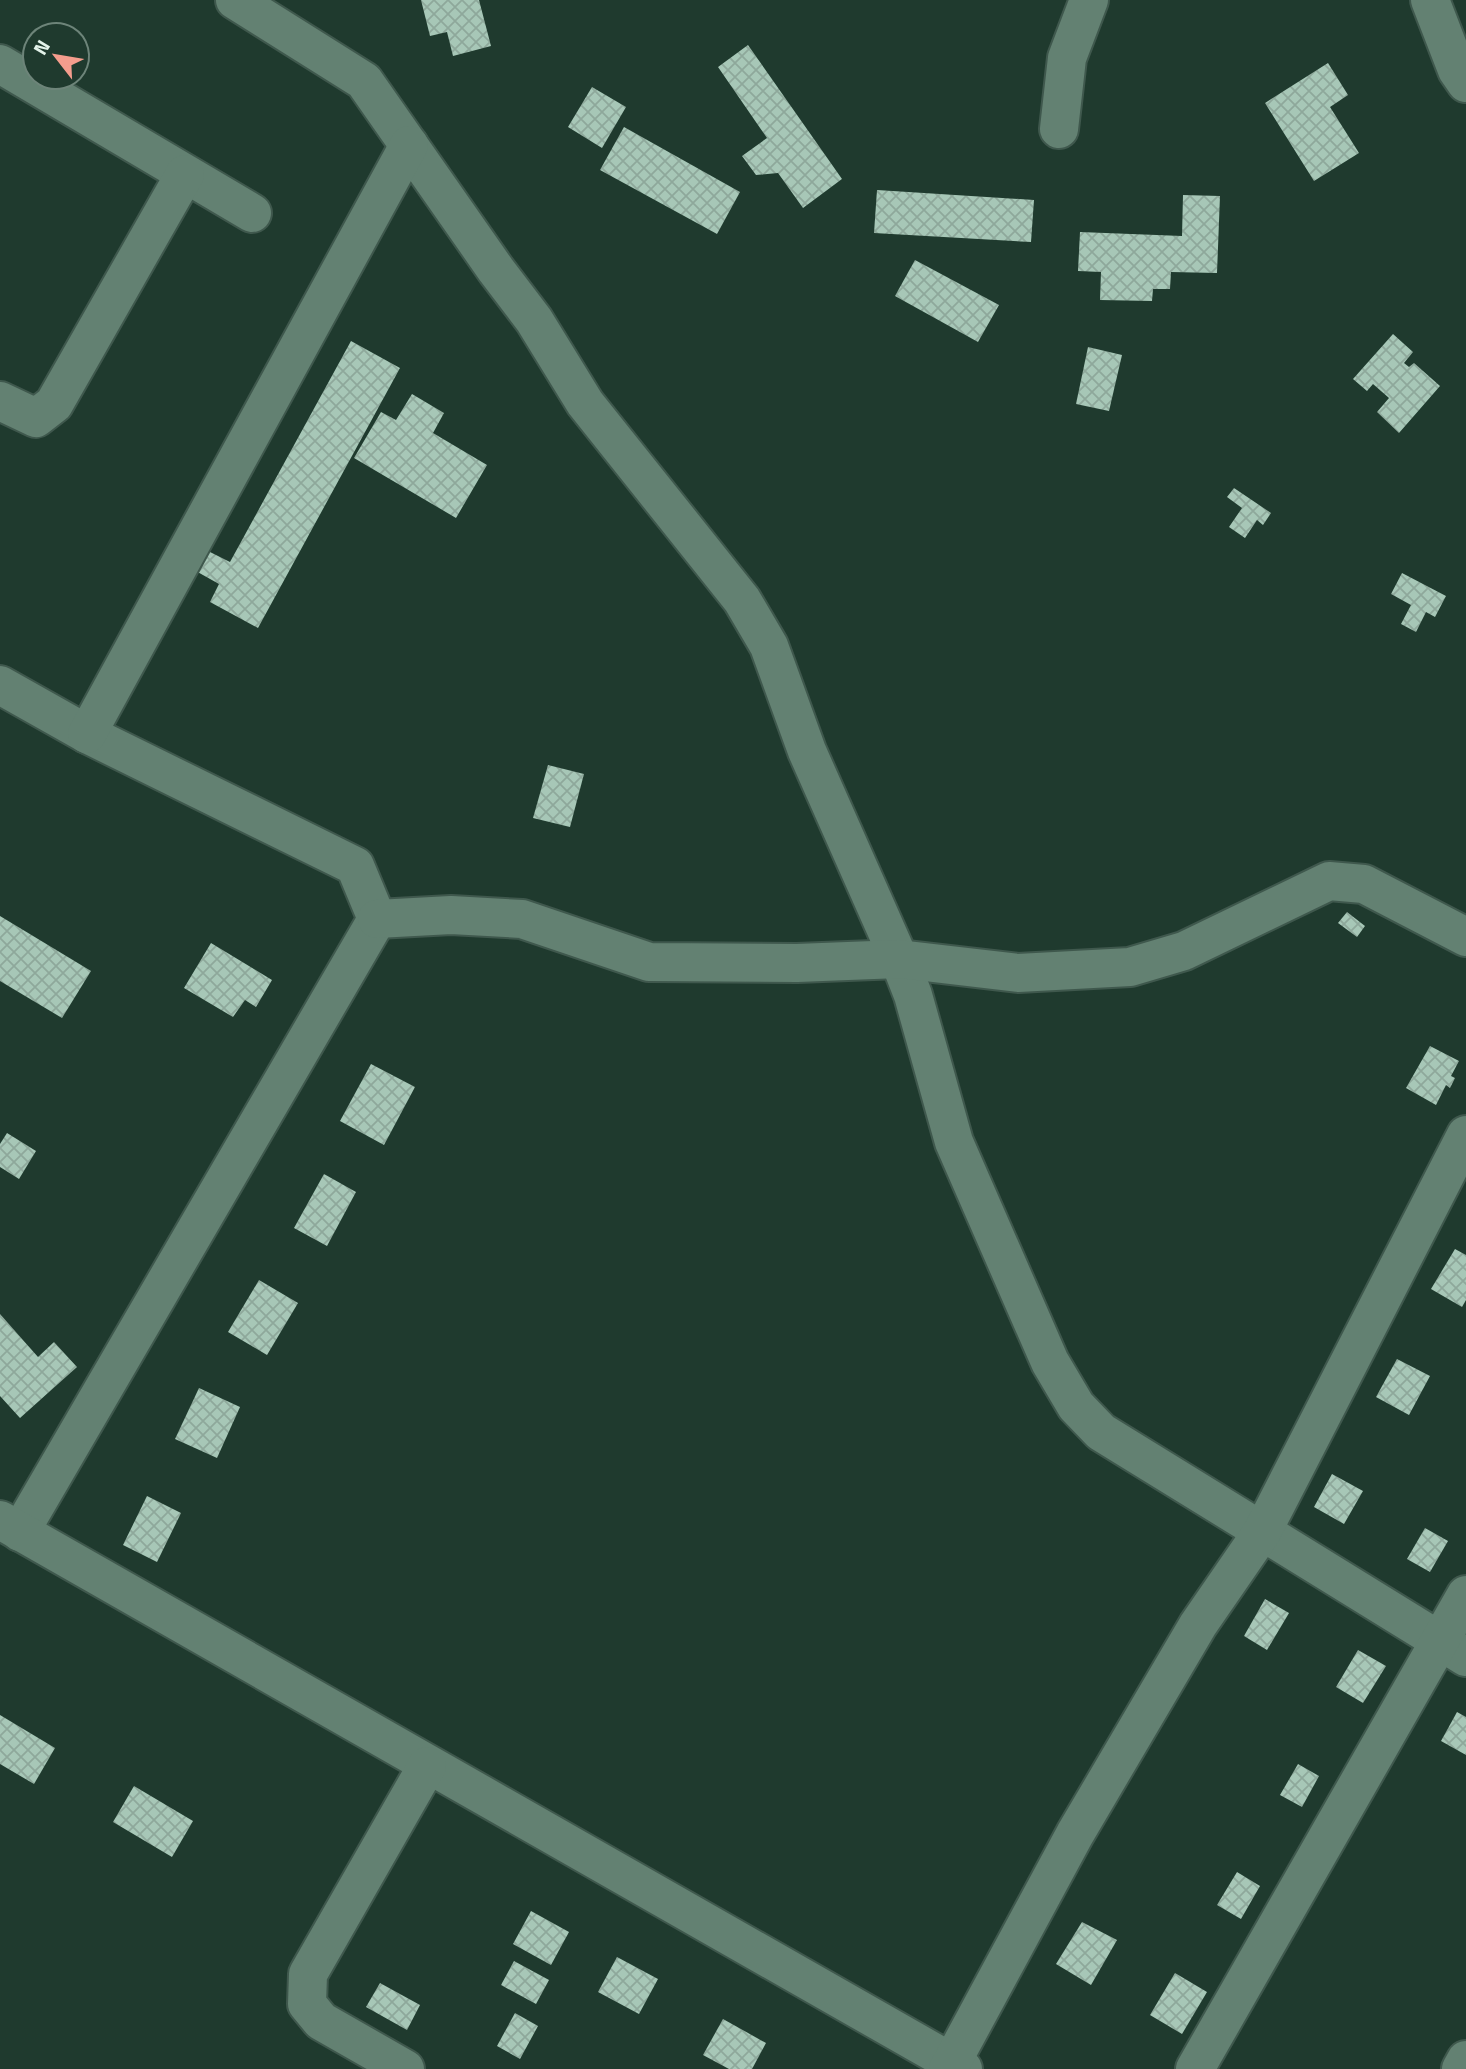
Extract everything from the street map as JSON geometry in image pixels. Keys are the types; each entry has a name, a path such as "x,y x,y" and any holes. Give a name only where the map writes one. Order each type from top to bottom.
{"street":[{"path":"235,0 364,81 534,320 585,402 742,600 769,646 807,751 899,959 913,995 954,1143 1050,1362 1076,1406 1101,1432 1454,1650"},
{"path":"1059,129 1067,58 1089,0"},
{"path":"1430,0 1457,70 1466,83"},
{"path":"0,64 252,213"},
{"path":"87,734 409,145"},
{"path":"0,401 36,418 54,404 185,174"},
{"path":"0,685 87,734 355,866 377,919"},
{"path":"377,919 451,915 522,919 649,962 797,963 899,959 1018,973 1130,967 1184,951 1329,881 1364,884 1466,937"},
{"path":"377,919 10,1526 954,2067 1074,1834 1198,1625 1262,1532 1466,1135"},
{"path":"1195,2069 1454,1650 1466,1595"},
{"path":"405,2069 321,2021 307,2004 308,1974 427,1766"},
{"path":"1461,2069 1466,2060"}],"building":[{"path":"421,0 479,0 491,46 453,56 447,32 430,36"},
{"path":"748,45 842,179 803,208 778,173 756,175 742,156 767,138 718,67"},
{"path":"1328,63 1348,95 1330,107 1359,153 1314,181 1265,103"},
{"path":"592,87 626,107 602,148 568,127"},
{"path":"624,127 740,192 717,234 600,170"},
{"path":"877,190 1034,200 1031,242 874,233"},
{"path":"1183,195 1220,196 1217,273 1171,272 1170,289 1153,289 1152,301 1100,300 1101,272 1078,271 1080,232 1182,236"},
{"path":"915,260 999,305 978,342 895,296"},
{"path":"1393,334 1413,352 1404,363 1409,367 1414,363 1440,386 1399,433 1377,412 1389,398 1373,384 1367,391 1353,379"},
{"path":"351,341 400,368 258,628 210,602 219,584 194,570 206,550 230,562"},
{"path":"1088,347 1122,355 1109,411 1076,404"},
{"path":"412,394 444,413 433,433 487,465 456,518 354,458 381,412 396,420"},
{"path":"1234,488 1271,513 1263,525 1257,520 1245,538 1229,527 1242,508 1227,497"},
{"path":"1402,573 1446,596 1435,617 1426,612 1416,632 1401,624 1411,605 1391,594"},
{"path":"548,765 584,774 570,827 533,818"},
{"path":"1347,912 1365,926 1357,937 1338,923"},
{"path":"0,916 91,971 62,1018 0,981"},
{"path":"211,943 272,980 256,1007 245,1000 233,1017 184,988"},
{"path":"1430,1046 1459,1061 1451,1076 1455,1078 1450,1088 1446,1085 1436,1105 1406,1088"},
{"path":"371,1064 415,1087 384,1145 340,1121"},
{"path":"7,1133 36,1151 19,1179 0,1167 0,1144"},
{"path":"324,1174 356,1192 327,1246 294,1228"},
{"path":"1455,1249 1466,1255 1466,1300 1462,1307 1431,1289"},
{"path":"259,1280 298,1303 267,1355 228,1332"},
{"path":"0,1314 38,1357 54,1342 77,1367 20,1418 0,1396"},
{"path":"1397,1359 1430,1376 1409,1415 1376,1397"},
{"path":"199,1388 240,1407 217,1458 175,1439"},
{"path":"1332,1474 1363,1491 1344,1524 1314,1507"},
{"path":"147,1496 181,1513 157,1562 123,1545"},
{"path":"1425,1528 1448,1541 1430,1572 1407,1559"},
{"path":"1265,1599 1289,1613 1267,1650 1244,1636"},
{"path":"1358,1650 1386,1666 1363,1703 1336,1687"},
{"path":"1457,1712 1466,1717 1466,1755 1441,1741"},
{"path":"0,1715 55,1748 34,1784 0,1764"},
{"path":"1298,1764 1319,1776 1302,1807 1280,1795"},
{"path":"134,1786 193,1821 172,1857 113,1822"},
{"path":"1237,1872 1260,1886 1241,1919 1217,1905"},
{"path":"531,1911 569,1932 551,1965 513,1944"},
{"path":"1082,1922 1117,1940 1091,1985 1056,1964"},
{"path":"617,1957 658,1979 639,2014 598,1992"},
{"path":"514,1961 549,1980 536,2004 501,1985"},
{"path":"1175,1973 1207,1992 1182,2034 1150,2015"},
{"path":"380,1983 420,2005 407,2030 366,2007"},
{"path":"515,2013 538,2026 520,2059 497,2046"},
{"path":"723,2019 766,2043 752,2069 729,2069 703,2055"}]}
